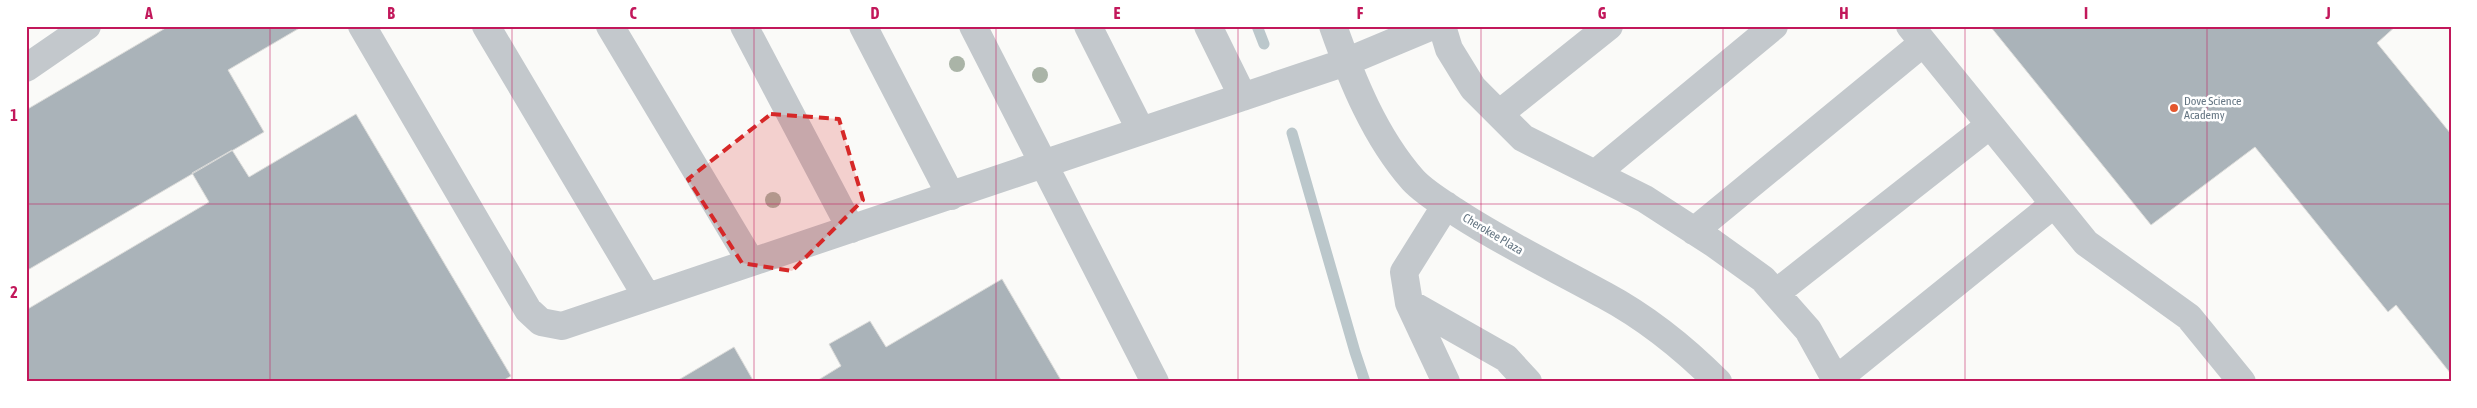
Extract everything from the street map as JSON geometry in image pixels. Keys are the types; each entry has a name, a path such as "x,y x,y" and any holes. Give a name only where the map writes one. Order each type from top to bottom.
{"street":[{"path":"26,68 87,26"},
{"path":"362,26 528,310 541,322 562,326 1346,62 1432,26"},
{"path":"486,26 647,297"},
{"path":"610,26 752,262"},
{"path":"744,26 851,229"},
{"path":"863,26 951,196"},
{"path":"973,26 1155,382"},
{"path":"1088,26 1141,131"},
{"path":"1208,26 1243,97"},
{"name":"Cherokee Plaza","path":"1334,26 1346,62 1378,131 1394,157 1415,182 1494,236 1606,296 1651,324 1691,355 1718,382"},
{"path":"1442,26 1449,49 1473,88 1523,138 1645,199 1763,279 1808,330 1837,381 2054,204"},
{"path":"1499,114 1609,26"},
{"path":"1594,174 1774,26"},
{"path":"1694,231 1917,34 2086,243 2188,318 2242,382"},
{"path":"1776,293 1990,125"},
{"path":"1446,205 1404,272 1409,303 1446,382"},
{"path":"1409,303 1506,358 1528,382"}],"highlighted area":[{"path":"771,114 839,119 863,200 792,271 742,263 688,179"}],"building":[{"path":"169,26 303,26 228,70 264,132 26,271 26,110"},
{"path":"1990,26 2396,26 2377,43 2451,134 2451,374 2396,305 2388,312 2255,147 2151,225"},
{"path":"356,114 511,376 501,382 26,382 26,310 209,202 192,173 232,150 249,177"},
{"path":"1002,279 1062,382 815,382 841,366 829,344 870,321 886,347"},
{"path":"734,347 754,382 675,382"}],"waterway":[{"path":"1257,26 1264,44"},
{"path":"1292,133 1365,382"}],"place":[{"name":"Dove Science Academy","path":"2174,108"}]}
